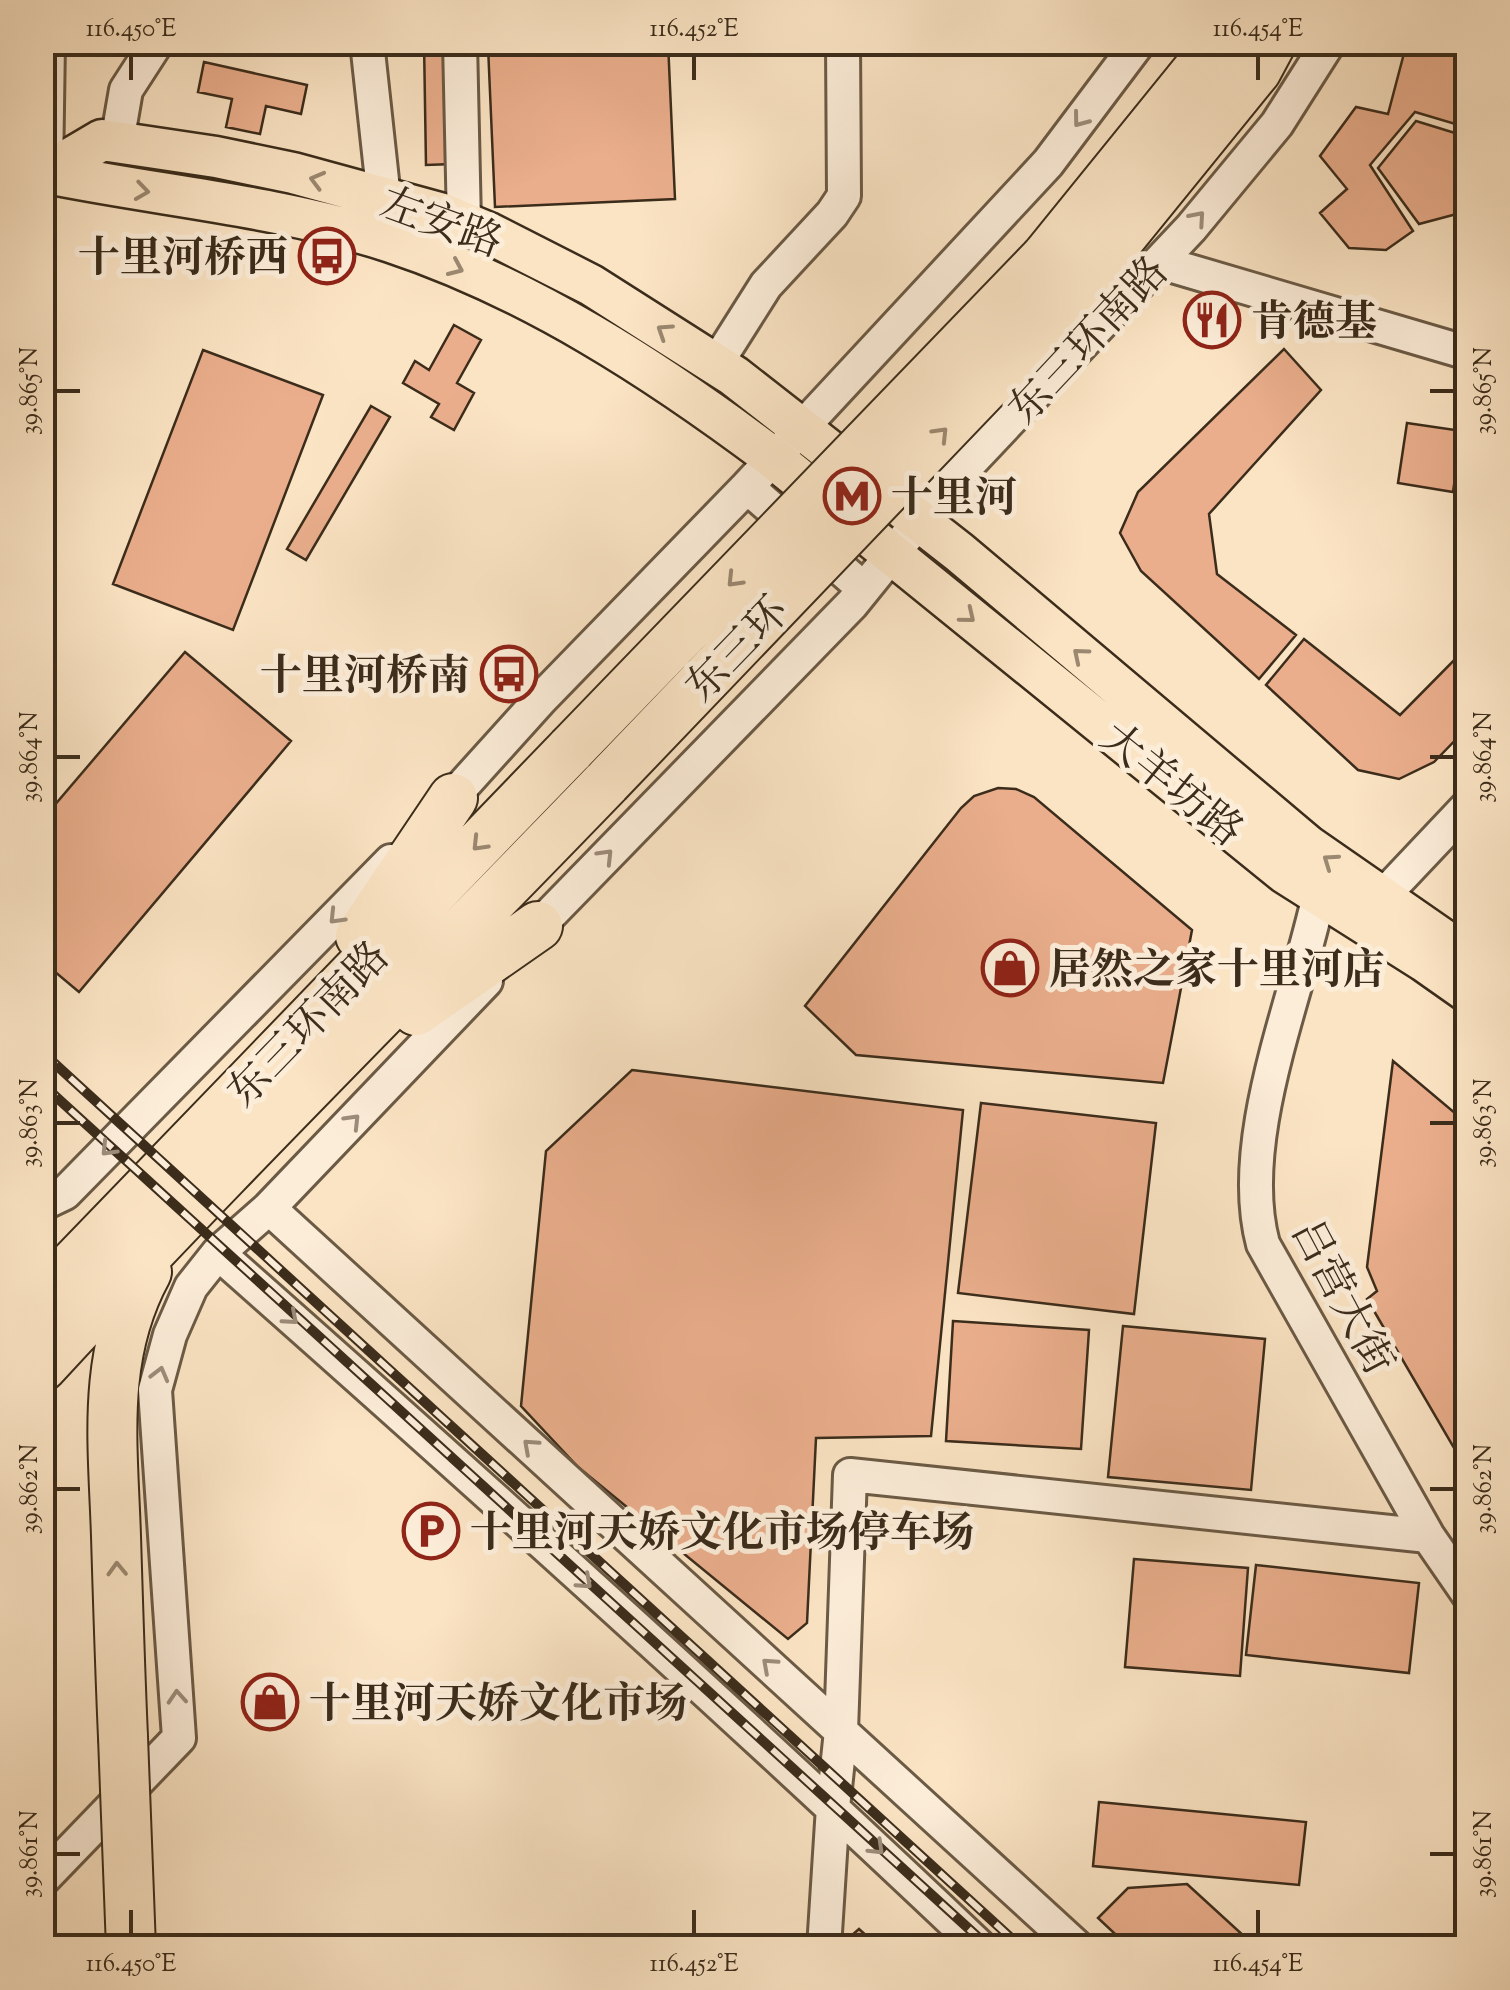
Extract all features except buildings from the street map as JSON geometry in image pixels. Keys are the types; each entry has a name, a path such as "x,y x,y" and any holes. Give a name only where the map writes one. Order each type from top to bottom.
{"highway":[{"name":"东三环","path":"571,749 1045,258 1220,42"},
{"name":"东三环","path":"170,1229 327,1073 1080,288 1256,70 1272,42"},
{"name":"东三环南路","path":"42,1297 571,749"},
{"path":"289,1041 453,798"},
{"path":"327,1073 538,926"},
{"path":"42,1367 170,1229"},
{"path":"131,1948 112,1410 116,1354 130,1302 170,1229"}],"main road":[{"name":"左安路","path":"44,172 102,140 236,161 384,198 464,223 591,285 716,364 812,416"},
{"name":"左安路","path":"44,172 286,214 389,242 528,298 714,414 759,472 892,554"},
{"name":"大羊坊路","path":"812,416 1308,846 1468,957"},
{"name":"大羊坊路","path":"892,554 1285,874 1424,960 1468,992"}],"street":[{"path":"44,172 48,42"},
{"path":"117,142 126,90 157,42"},
{"path":"368,42 389,242"},
{"path":"460,42 464,223"},
{"path":"716,364 766,285 844,196 843,42"},
{"path":"42,1204 65,1193 453,798 1048,163 1140,42"},
{"name":"东三环南路","path":"42,1880 179,1738 155,1390 170,1336 190,1288 218,1254 269,1208 864,589 926,513 1159,262 1277,124 1329,42"},
{"path":"1159,262 1468,353"},
{"path":"759,472 864,589"},
{"path":"1382,897 1468,806"},
{"name":"吕营大街","path":"1319,895 1265,1102 1256,1180 1258,1224 1263,1244 1428,1536 1468,1594"},
{"path":"269,1208 1078,1948"},
{"path":"218,1254 448,1456 833,1807 981,1948"},
{"path":"824,1948 841,1731 850,1475 1428,1536"}],"railway":[{"path":"42,1052 1022,1948"},
{"path":"42,1084 990,1948"}],"place":[{"name":"十里河桥西","path":"327,256"},
{"name":"肯德基","path":"1212,320"},
{"name":"十里河","path":"852,496"},
{"name":"十里河桥南","path":"509,674"},
{"name":"居然之家十里河店","path":"1010,968"},
{"name":"十里河天娇文化市场停车场","path":"431,1531"},
{"name":"十里河天娇文化市场","path":"270,1702"}]}
